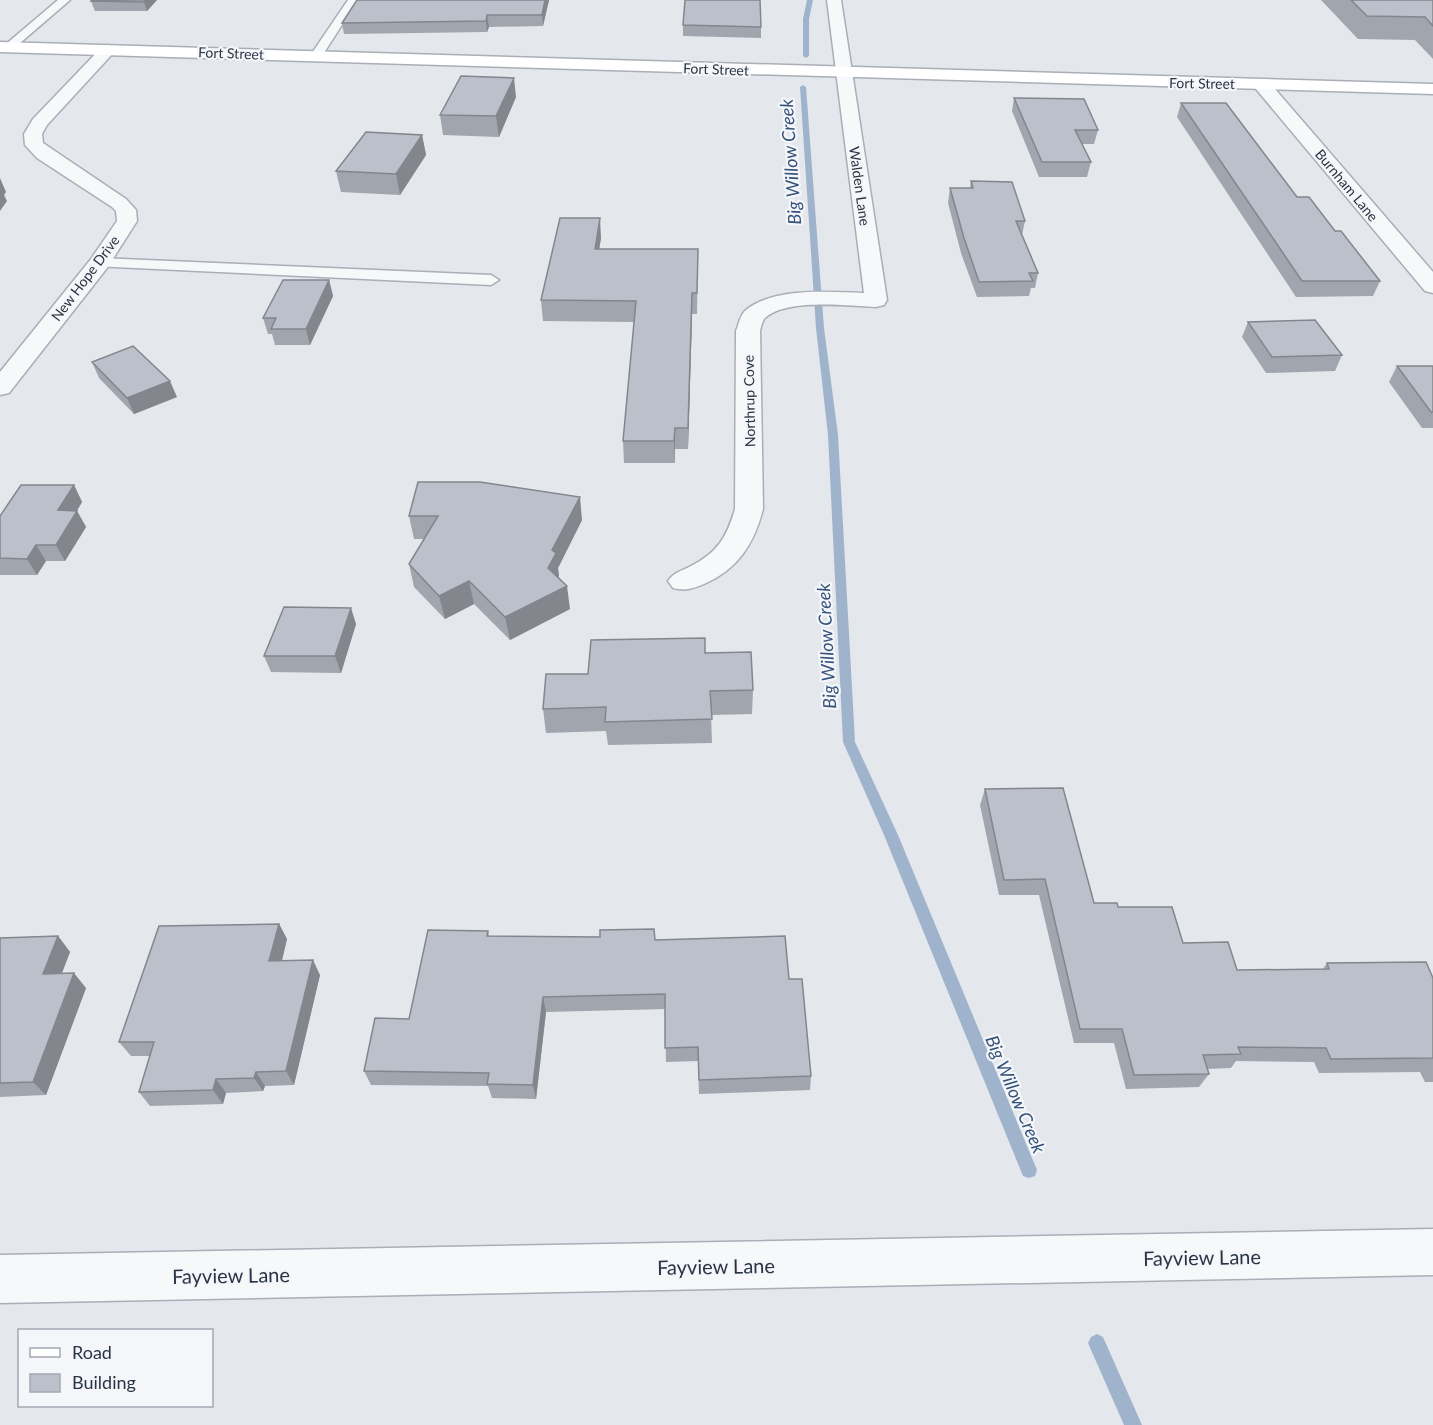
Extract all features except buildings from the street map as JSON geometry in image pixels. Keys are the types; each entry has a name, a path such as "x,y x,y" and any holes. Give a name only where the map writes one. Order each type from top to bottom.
{"street":[{"name":"Walden Lane","path":"834,0 844,73 865,300"},
{"name":"Fort Street","path":"4,47 1433,89"},
{"name":"New Hope Drive","path":"0,388 99,263 127,221 126,210 34,145 33,134 47,113 108,50"},
{"name":"Burnham Lane","path":"1262,84 1433,286"},
{"name":"Northrup Cove","path":"683,581 713,569 734,552 744,532 749,509 749,323 753,316 761,309 772,305 795,301 865,300"},
{"name":"Fayview Lane","path":"0,1279 1433,1252"}],"lane":[{"path":"4,47 65,0"},
{"path":"316,56 353,0"},
{"path":"99,263 263,267 329,274 491,280"}],"waterway":[{"name":"Big Willow Creek","path":"806,56 806,19 810,0"},
{"name":"Big Willow Creek","path":"803,87 820,328 833,435 849,742 891,835 1029,1170"},
{"name":"Big Willow Creek","path":"1097,1343 1133,1425"}]}
